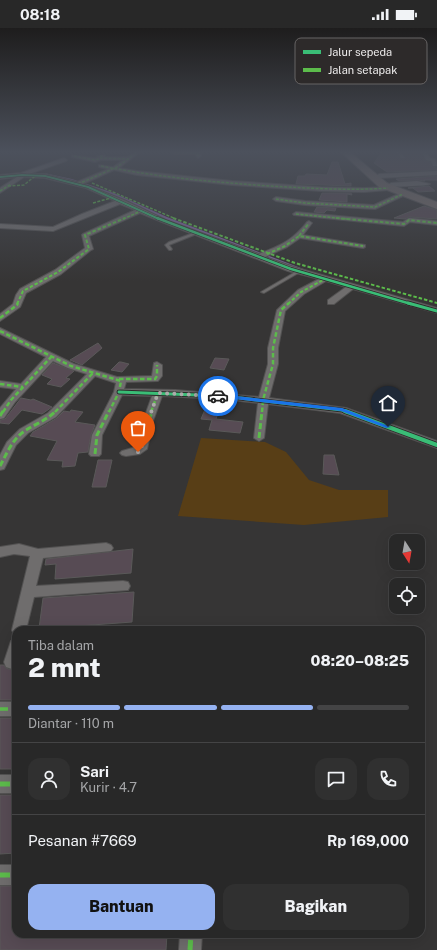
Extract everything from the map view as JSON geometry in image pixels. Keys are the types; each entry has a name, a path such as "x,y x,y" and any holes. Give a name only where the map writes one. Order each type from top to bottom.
{"highway":[{"path":"406,195 437,206"},
{"path":"417,195 437,202"}],"street":[{"path":"113,195 134,203 197,233 263,255 437,303"},
{"path":"276,199 301,203 362,207 380,206 401,195"},
{"path":"93,204 119,197"},
{"path":"0,226 53,229 65,225 119,197"},
{"path":"134,203 141,210 169,219 263,255 298,272 437,311"},
{"path":"359,220 362,207"},
{"path":"0,318 17,306 20,295 23,291 58,272 89,249 85,236 141,210"},
{"path":"296,214 404,224 409,220 437,222"},
{"path":"263,255 285,246 299,236 309,223"},
{"path":"299,236 363,246"},
{"path":"260,438 263,400 273,364 273,348 281,310 301,292 323,280"},
{"path":"331,302 351,287"},
{"path":"0,331 71,366 119,379 156,379 157,365"},
{"path":"0,416 23,387 52,356"},
{"path":"0,466 11,444 24,431 52,415 93,372"},
{"path":"95,454 97,435 119,392 121,383 119,379"},
{"path":"0,384 23,387"},
{"path":"119,392 175,393 263,400 342,410 437,445"},
{"path":"126,453 138,452 141,449 148,421 158,393"},
{"path":"0,552 14,549 28,550 37,554 106,548"},
{"path":"20,626 37,554"},
{"path":"29,592 123,586"},
{"path":"0,709 12,709"},
{"path":"0,784 12,784"},
{"path":"0,875 12,875"},
{"path":"190,950 191,938"}],"lane":[{"path":"170,249 167,245 170,242 197,233"},
{"path":"263,292 298,272"}],"shaded area":[{"path":"201,438 265,442 286,452 309,480 339,490 388,490 388,517 304,525 178,516"}],"building":[{"path":"321,195 347,195 347,202 319,200"},
{"path":"424,206 437,210 437,219 409,217 405,219 394,218"},
{"path":"317,207 336,208 335,211 327,210 324,213 314,212"},
{"path":"98,343 102,348 82,365 70,360"},
{"path":"215,358 229,359 224,370 210,368"},
{"path":"119,362 129,364 122,372 111,370"},
{"path":"53,363 74,371 66,378 70,379 61,387 47,384 52,379 42,375"},
{"path":"21,398 33,399 52,407 42,414 22,410 9,424 0,423 0,420 5,419"},
{"path":"209,400 222,400 216,419 243,422 240,433 209,430 212,420 201,419"},
{"path":"71,410 83,412 75,422 95,425 91,435 88,452 78,453 75,466 62,467 63,461 47,460 57,441 30,436 33,432 57,418 64,411 70,412"},
{"path":"324,455 334,455 339,475 323,474"},
{"path":"98,460 112,460 106,487 92,487"},
{"path":"133,549 131,573 55,579 56,564 45,565 46,559"},
{"path":"134,592 132,622 79,626 39,626 43,598"},
{"path":"0,665 4,665 6,668 12,670 12,700 0,700"},
{"path":"0,718 12,718 12,769 0,769"},
{"path":"0,795 12,795 12,853 0,854"},
{"path":"0,886 12,886 12,938 167,938 166,950 0,950"}],"waterway":[{"path":"114,195 165,218 302,270"}],"marked path":[{"path":"120,195 174,218 295,263 437,303"},
{"path":"276,199 305,203 375,207 401,195"},
{"path":"93,203 111,198"},
{"path":"0,318 17,305 23,291 58,272 89,249 85,235 141,211"},
{"path":"296,214 404,224 409,220 437,223"},
{"path":"299,236 309,223"},
{"path":"267,254 285,246 299,236 363,246"},
{"path":"259,438 263,400 273,364 273,348 281,310 301,292 323,280"},
{"path":"0,331 71,366 121,381 119,392 97,435 95,454"},
{"path":"0,416 11,400 52,356"},
{"path":"119,379 155,379 157,376 157,365"},
{"path":"0,466 11,444 24,431 52,415 93,373"},
{"path":"0,384 23,387"},
{"path":"142,446 148,421 158,393"},
{"path":"0,709 12,709"},
{"path":"0,784 12,784"},
{"path":"0,875 12,875"},
{"path":"190,950 191,938"}],"cycle path":[{"path":"106,195 164,221 291,269 437,311"},
{"path":"119,392 223,396 342,410 437,445"}],"way so far":[{"path":"138,452 141,449 148,421 158,393 218,396"}],"route":[{"path":"218,396 342,410 388,427"}]}
